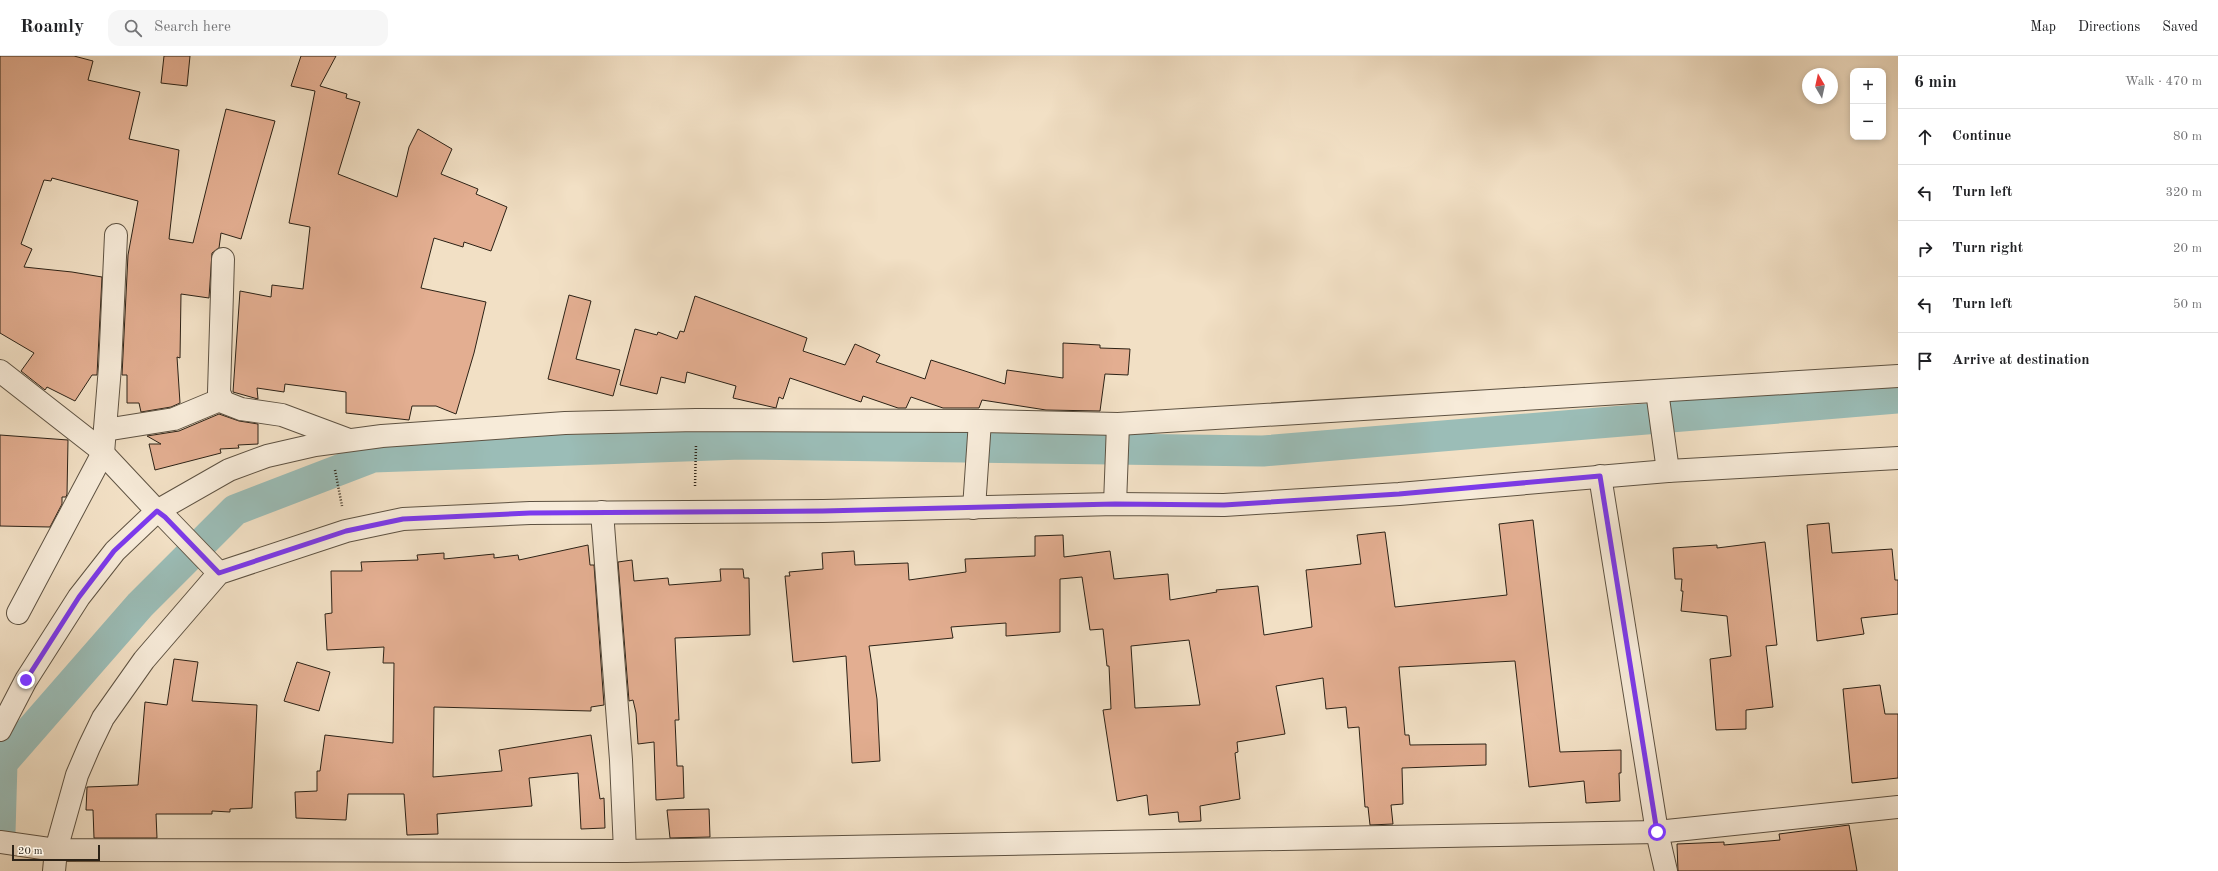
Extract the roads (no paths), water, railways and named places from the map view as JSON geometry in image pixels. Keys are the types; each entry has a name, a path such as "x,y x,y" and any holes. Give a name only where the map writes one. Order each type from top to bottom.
{"street":[{"path":"18,612 103,453 110,367 116,235"},
{"path":"223,258 219,392 226,405 282,415 349,440"},
{"path":"0,371 103,453 219,573"},
{"path":"0,730 26,680 79,597 114,551 161,514 229,470 273,454 349,440 565,423 696,420 1117,430 1658,396 1898,376"},
{"path":"1658,396 1668,471"},
{"path":"105,430 174,419 222,399"},
{"path":"974,508 980,426"},
{"path":"1115,497 1117,430"},
{"path":"55,861 77,775 103,718 144,660 219,573 346,531 403,519 602,512 974,508 1115,497 1224,505 1399,494 1668,471 1898,458"},
{"path":"1600,476 1657,832 1666,871"},
{"path":"602,512 621,760 625,851"},
{"path":"0,842 35,848 55,861 1657,832 1898,807"}],"waterway":[{"path":"0,833 2,763 140,605 235,510 373,457 741,444 1263,451 1898,398"}]}
